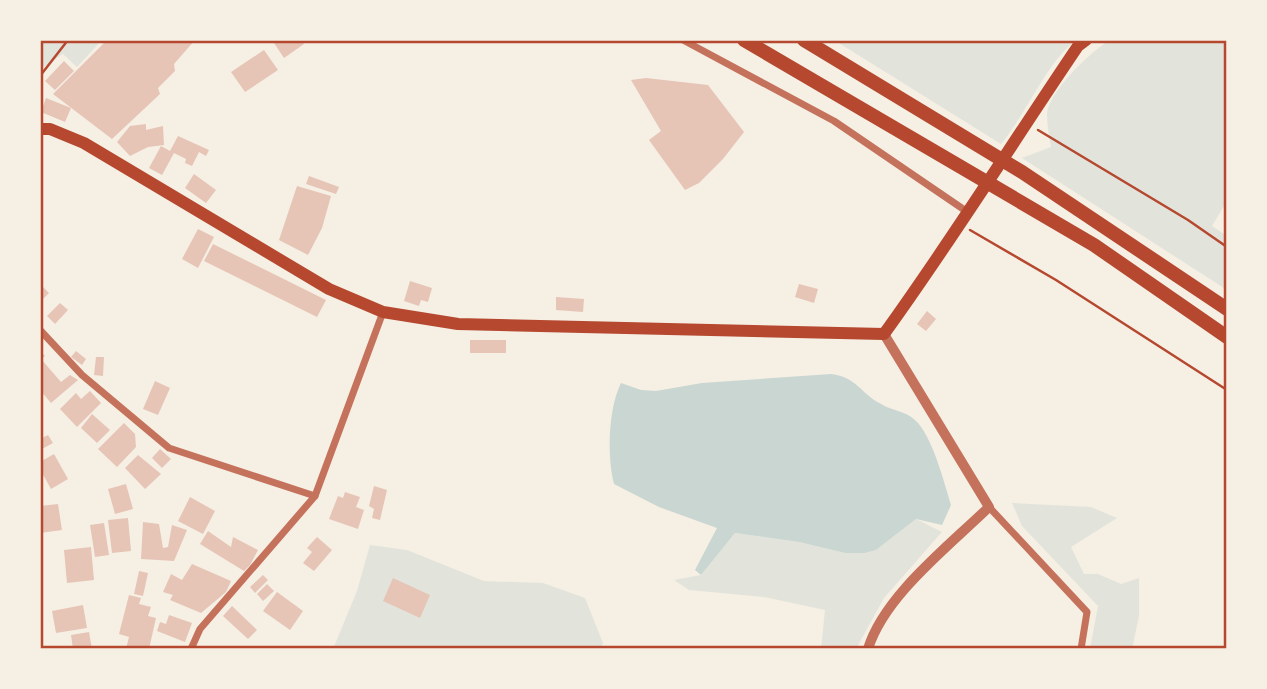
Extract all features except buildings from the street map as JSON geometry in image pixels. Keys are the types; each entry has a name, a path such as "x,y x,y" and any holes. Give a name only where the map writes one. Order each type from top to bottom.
{"highway":[{"path":"744,40 1094,245 1227,337"},
{"path":"804,40 1022,172 1227,309"}],"main road":[{"path":"40,129 50,129 84,143 329,289 383,312 458,324 884,334 970,214 1026,123 1078,46 1086,40"}],"street":[{"path":"684,40 834,121 970,214"},
{"path":"191,649 200,629 315,496 383,312"},
{"path":"40,330 82,375 169,448 315,496"},
{"path":"884,334 989,508 1087,612 1081,649"},
{"path":"868,649 873,632 900,595 989,508"}],"path":[{"path":"40,76 41,70 68,40"},
{"path":"1026,123 1188,220 1227,247"},
{"path":"961,225 1056,280 1227,390"}],"shaded area":[{"path":"40,40 102,40 77,67 63,54 40,69"},
{"path":"834,40 1076,40 1055,62 1001,144"},
{"path":"1110,40 1227,40 1227,201 1212,226 1227,236 1227,290 1022,158 1051,147 1047,114 1055,94 1082,62"},
{"path":"831,374 853,382 874,400 907,414 921,427 937,460 951,505 942,525 916,519 876,550 865,553 845,553 799,542 735,533 701,575 695,570 717,528 659,507 614,484 610,460 610,433 613,406 621,383 641,390 656,391 702,383"},
{"path":"1012,503 1091,507 1117,518 1071,547 1084,574 1098,574 1121,584 1139,578 1139,616 1132,649 1090,649 1098,606 1022,526"},
{"path":"916,519 942,532 884,598 856,649 821,649 825,610 764,597 689,590 674,580 701,575 735,533 799,542 845,553 865,553 876,550"},
{"path":"370,545 407,550 484,581 543,583 585,598 603,643 601,649 333,649 357,591"}]}
